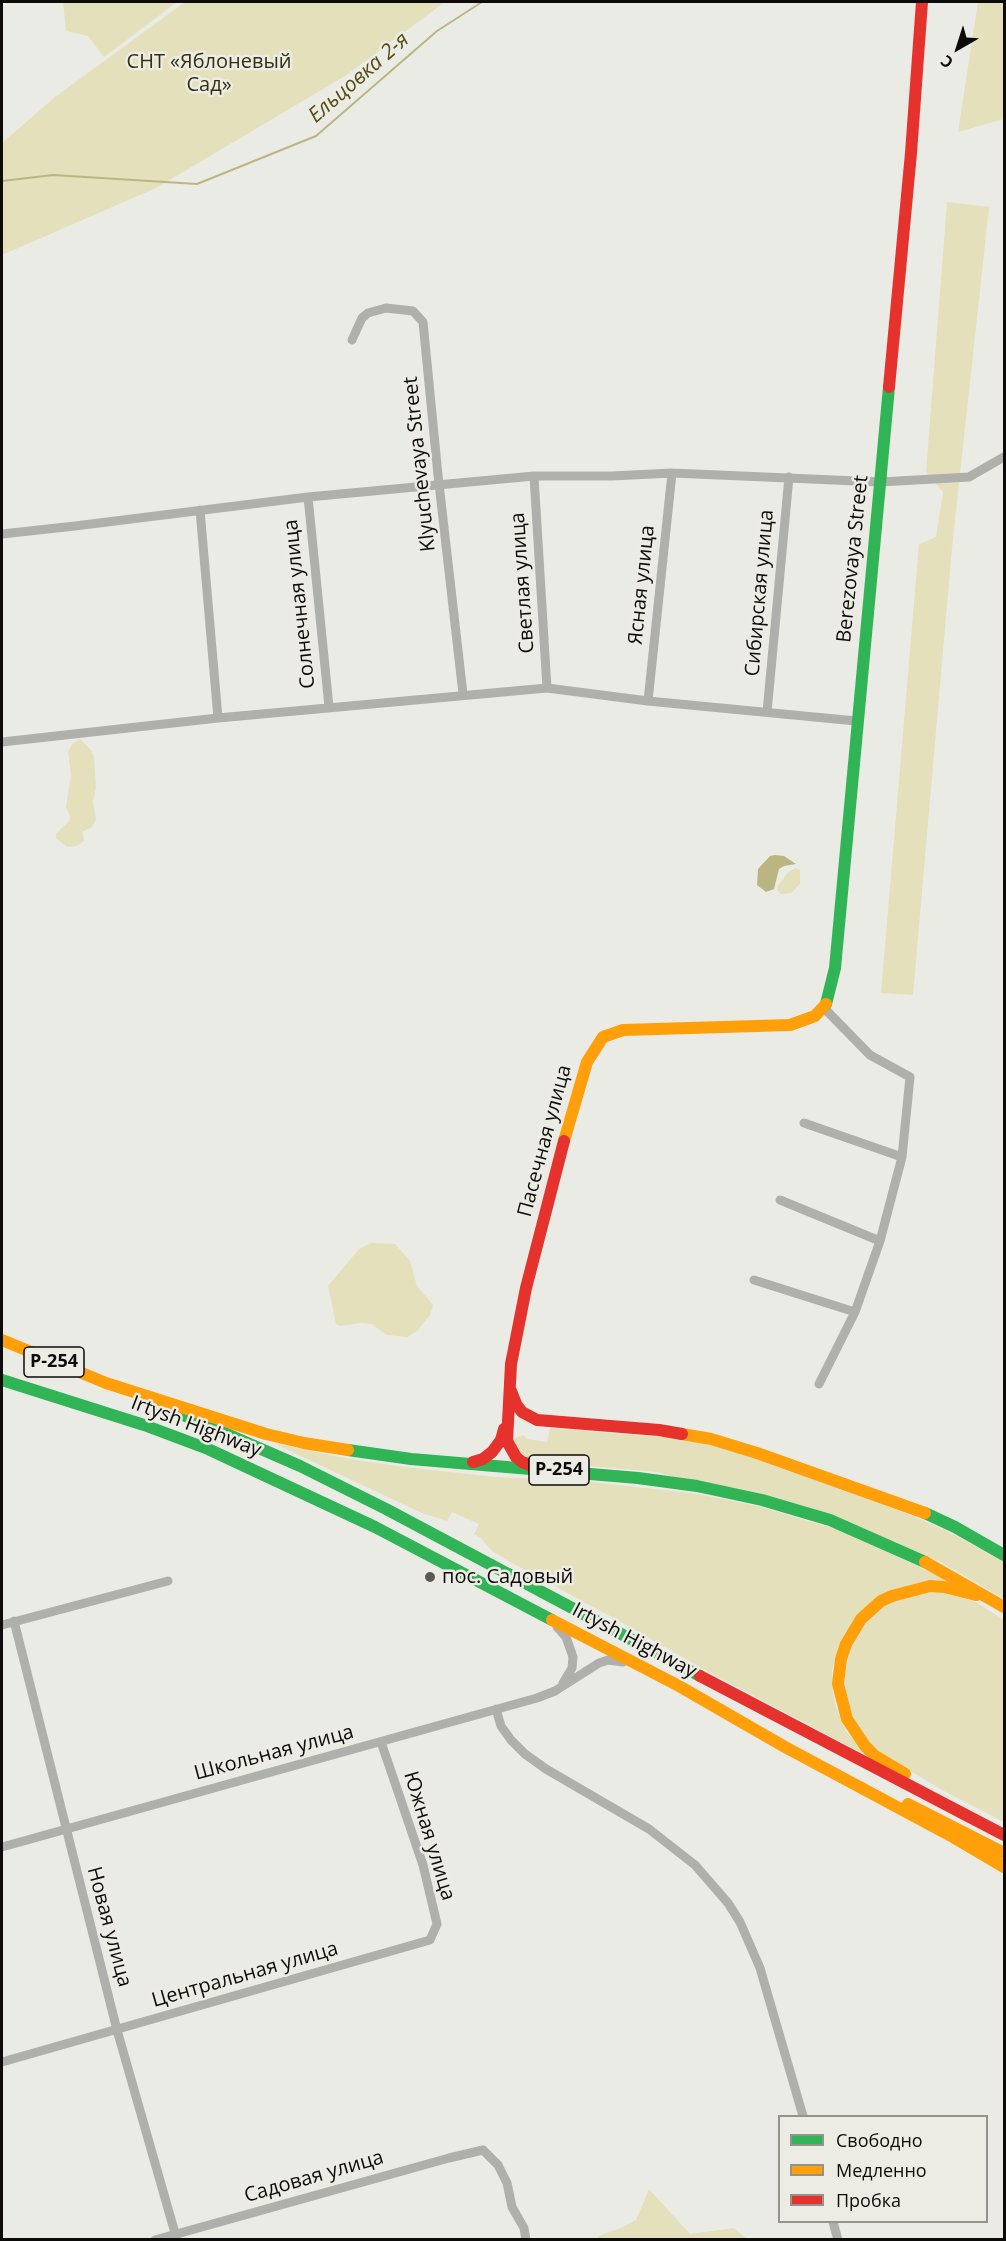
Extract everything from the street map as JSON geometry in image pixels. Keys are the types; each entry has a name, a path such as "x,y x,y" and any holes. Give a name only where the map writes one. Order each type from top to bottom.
{"main road":[{"name":"Berezovaya Street","path":"824,1008 835,968 922,2"},
{"name":"Пасечная улица","path":"508,1417 511,1364 526,1288 578,1090 587,1062 603,1037 623,1030 790,1025 815,1016 824,1008"},
{"name":"Irtysh Highway","path":"2,1340 106,1383 266,1434 304,1443 357,1452 462,1464 638,1478 731,1493 830,1520 909,1554 1001,1604"},
{"name":"Irtysh Highway","path":"2,1380 144,1425 208,1449 375,1527 679,1686 785,1747 1005,1867"},
{"path":"106,1383 217,1429 386,1509 879,1771 1005,1835"},
{"path":"511,1390 522,1412 537,1420 659,1430 711,1439 768,1456 913,1508 955,1527 1005,1555"},
{"path":"462,1464 483,1459 492,1452 501,1440 508,1417"},
{"path":"508,1417 509,1446 516,1457 526,1464 608,1471 638,1478"},
{"path":"1001,1604 965,1591 944,1587 916,1588 892,1596 871,1610 852,1631 841,1659 838,1684 843,1708 851,1729 875,1756 943,1796 1005,1827"},
{"path":"679,1686 1005,1853"}],"street":[{"name":"Klyuchevaya Street","path":"352,340 362,318 368,313 386,309 413,311 423,322 463,694"},
{"path":"2,534 308,496 534,477 672,473 880,482 969,477 1005,457"},
{"name":"Ясная улица","path":"648,701 672,473"},
{"name":"Светлая улица","path":"534,477 547,687"},
{"name":"Сибирская улица","path":"767,712 789,477"},
{"name":"Солнечная улица","path":"308,496 329,707"},
{"path":"200,510 218,718"},
{"path":"2,742 218,718 547,687 648,701 856,721"},
{"path":"819,1384 855,1312 880,1241 902,1157 910,1077 870,1054 824,1008"},
{"path":"804,1124 902,1157"},
{"path":"780,1200 880,1241"},
{"path":"754,1280 855,1312"},
{"path":"2,1625 168,1581"},
{"path":"549,1618 566,1637 573,1657 569,1676 555,1691"},
{"name":"Новая улица","path":"14,1621 117,2030 176,2237"},
{"name":"Школьная улица","path":"2,1847 381,1742 555,1691 599,1663 608,1660 617,1660 645,1668"},
{"path":"496,1709 501,1726 525,1754 546,1769 650,1828 695,1865 728,1903 740,1922 760,1968 803,2115"},
{"name":"Южная улица","path":"381,1742 425,1875 436,1924 430,1940"},
{"name":"Центральная улица","path":"2,2062 430,1940"},
{"name":"Садовая улица","path":"155,2240 176,2237 483,2150 498,2165 507,2183 512,2207 524,2228 526,2240"},
{"path":"833,2223 838,2240"}],"green space":[{"path":"63,2 177,2 104,57 88,36 66,31"},
{"name":"СНТ «Яблоневый Сад»","path":"185,2 445,2 345,76 156,188 2,255 2,143 55,97"},
{"path":"978,2 1004,2 1004,119 958,132"},
{"path":"947,202 989,207 952,548 913,995 881,993 919,544 936,537 943,492 926,472"},
{"path":"80,739 94,757 96,788 93,802 96,819 92,827 82,832 84,841 76,846 67,847 56,838 56,834 69,821 70,816 66,807 71,775 68,752 72,744"},
{"path":"795,868 800,870 800,884 791,893 781,894 777,890 778,886 788,872"},
{"path":"371,1243 395,1244 410,1261 417,1286 433,1305 430,1315 417,1331 407,1337 387,1335 371,1324 340,1326 336,1324 328,1286 359,1249"},
{"path":"550,1428 684,1439 736,1452 899,1510 949,1532 1004,1562 1004,1599 939,1561 657,1472 534,1461 516,1448 513,1439 523,1435 527,1439 547,1442"},
{"path":"273,1443 349,1459 405,1467 495,1477 593,1482 698,1494 758,1506 838,1530 949,1580 929,1582 855,1620 845,1633 837,1650 832,1671 832,1686 835,1704 845,1730 862,1753 705,1670 512,1563 492,1551 481,1538 474,1534 479,1524 452,1512 447,1521 422,1513"},
{"path":"938,1592 974,1601 1004,1620 1004,1822 944,1791 877,1751 855,1724 846,1695 845,1676 850,1648 863,1625 889,1602 923,1593"},
{"path":"649,2189 690,2234 734,2228 747,2239 596,2239 636,2220"}],"shaded area":[{"path":"770,856 784,856 796,864 779,869 774,889 766,892 757,885 758,869"}],"waterway":[{"name":"Ельцовка 2-я","path":"2,181 53,175 197,184 316,136 437,31 482,2"}],"traffic: fast":[{"path":"826,1004 835,968 889,387"},
{"path":"2,1380 144,1425 208,1449 375,1527 552,1620"},
{"path":"181,1414 300,1466 386,1509 700,1676"},
{"path":"348,1450 411,1459 638,1478 697,1486 762,1500 830,1520 925,1562"},
{"path":"925,1513 1004,1555"}],"traffic: slow":[{"path":"564,1141 587,1062 603,1037 623,1030 790,1025 815,1016 826,1004"},
{"path":"2,1340 106,1383 266,1434 348,1450"},
{"path":"682,1434 711,1439 757,1453 925,1513"},
{"path":"925,1562 1004,1607"},
{"path":"905,1774 875,1756 865,1746 847,1719 838,1684 841,1659 846,1644 861,1619 881,1601 892,1596 930,1586 976,1595"},
{"path":"552,1620 679,1686 1004,1867"},
{"path":"908,1804 1004,1853"}],"traffic: jam":[{"path":"889,387 911,153 922,2"},
{"path":"533,1466 516,1457 507,1441 511,1364 526,1288 564,1141"},
{"path":"511,1391 522,1412 537,1420 682,1434"},
{"path":"473,1462 483,1459 492,1452 501,1440 504,1429"},
{"path":"700,1676 1004,1835"}],"place":[{"name":"пос. Садовый","path":"430,1577"}]}
